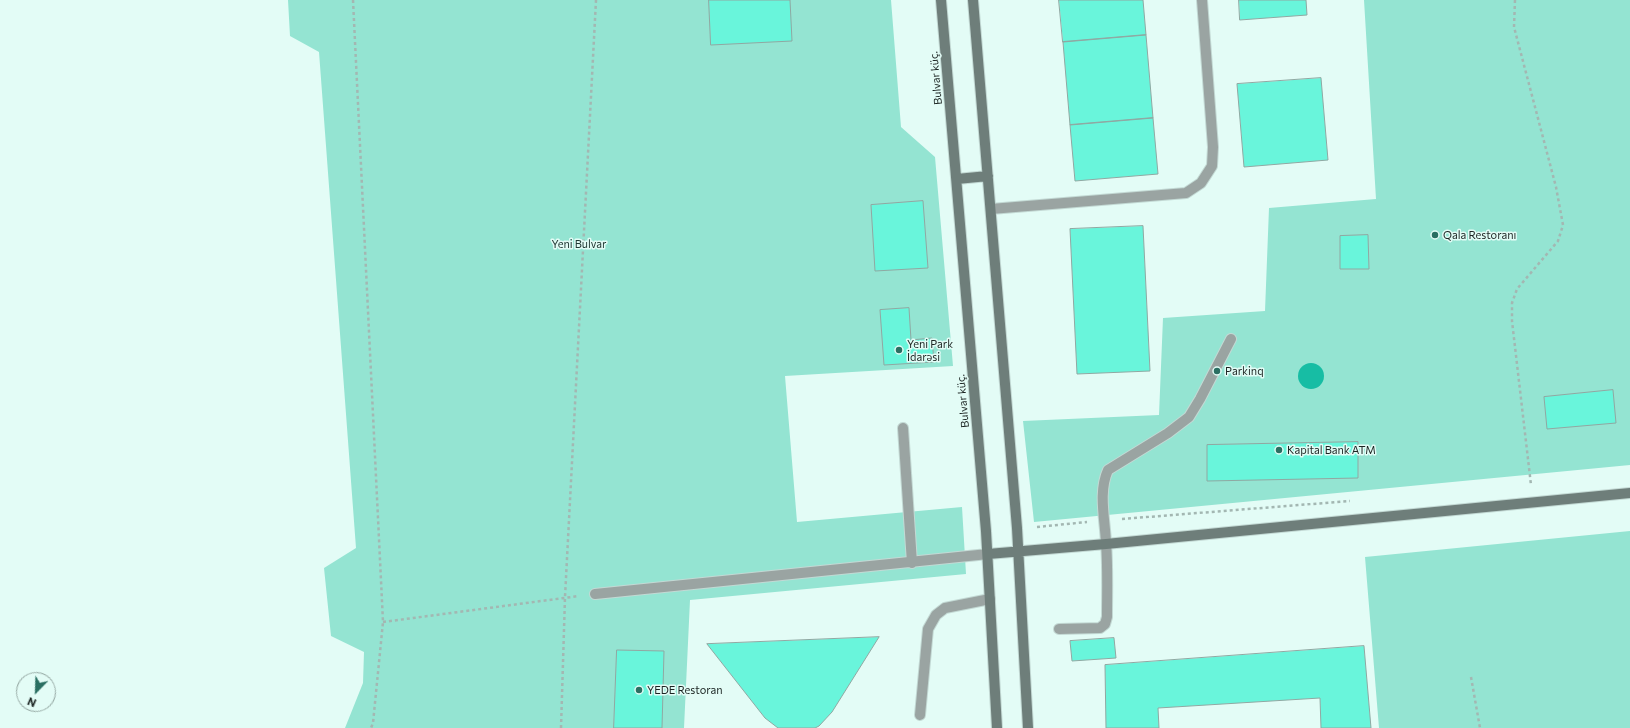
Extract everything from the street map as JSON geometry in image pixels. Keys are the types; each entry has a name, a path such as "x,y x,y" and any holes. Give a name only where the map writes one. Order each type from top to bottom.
{"street":[{"name":"Bulvar küç.","path":"941,0 988,554 997,728"},
{"path":"973,0 1018,551 1028,728"},
{"path":"957,179 988,176"},
{"path":"988,554 1106,544 1630,493"}],"lane":[{"path":"991,209 1186,193 1201,183 1212,166 1213,147 1202,0"},
{"path":"1059,629 1100,628 1105,624 1107,617 1106,544 1103,491 1104,478 1108,470 1168,433 1189,417 1231,339"},
{"path":"903,428 912,563"},
{"path":"595,594 912,563 988,554"},
{"path":"920,715 928,629 936,615 945,608 990,599"}],"path":[{"path":"353,0 383,622 373,723 371,728"},
{"path":"561,728 564,597 596,0"},
{"path":"1515,0 1514,27 1556,187 1563,224 1558,241 1517,289 1512,303 1512,321 1533,503"},
{"path":"1116,520 1353,500"},
{"path":"1037,526 1092,522"},
{"path":"383,622 595,594"},
{"path":"1471,677 1480,728"}],"green space":[{"name":"Yeni Bulvar","path":"288,0 891,0 901,127 935,157 953,366 785,376 797,522 962,507 966,574 690,600 684,728 345,728 363,683 364,652 331,636 324,568 356,548 319,52 290,36"},
{"name":"Qala Restoranı","path":"1364,0 1630,0 1630,465 1034,522 1023,421 1159,415 1163,318 1265,311 1269,208 1376,199"},
{"path":"1630,531 1630,728 1379,728 1365,557"}],"shaded area":[{"path":"1311,363 1320,367 1324,376 1320,385 1311,389 1302,385 1298,376 1302,367"}],"building":[{"path":"709,0 790,0 792,41 711,45"},
{"path":"1059,0 1143,0 1146,35 1063,42"},
{"path":"1239,0 1306,0 1307,15 1240,20"},
{"path":"1146,35 1153,118 1070,125 1063,42"},
{"path":"1321,78 1328,160 1244,167 1237,84"},
{"path":"1153,118 1158,174 1075,181 1070,125"},
{"path":"923,201 928,268 875,271 871,205"},
{"path":"1143,226 1150,371 1077,374 1070,229"},
{"path":"1368,235 1369,269 1340,269 1340,236"},
{"path":"909,308 911,340 932,338 934,362 884,365 880,310"},
{"path":"1613,390 1616,423 1547,429 1544,397"},
{"path":"1358,442 1358,478 1207,481 1207,445"},
{"path":"879,637 832,712 819,726 815,728 778,728 765,718 707,644"},
{"path":"1114,638 1116,658 1072,661 1070,641"},
{"path":"1364,646 1371,728 1321,728 1320,698 1158,708 1159,728 1106,728 1105,665"},
{"path":"617,650 664,651 662,728 614,728"}],"place":[{"name":"Qala Restoranı","path":"1435,235"},
{"name":"Yeni Park İdarəsi","path":"899,350"},
{"name":"Parkinq","path":"1217,371"},
{"name":"Kapital Bank ATM","path":"1279,450"},
{"name":"YEDE Restoran","path":"639,690"}]}
